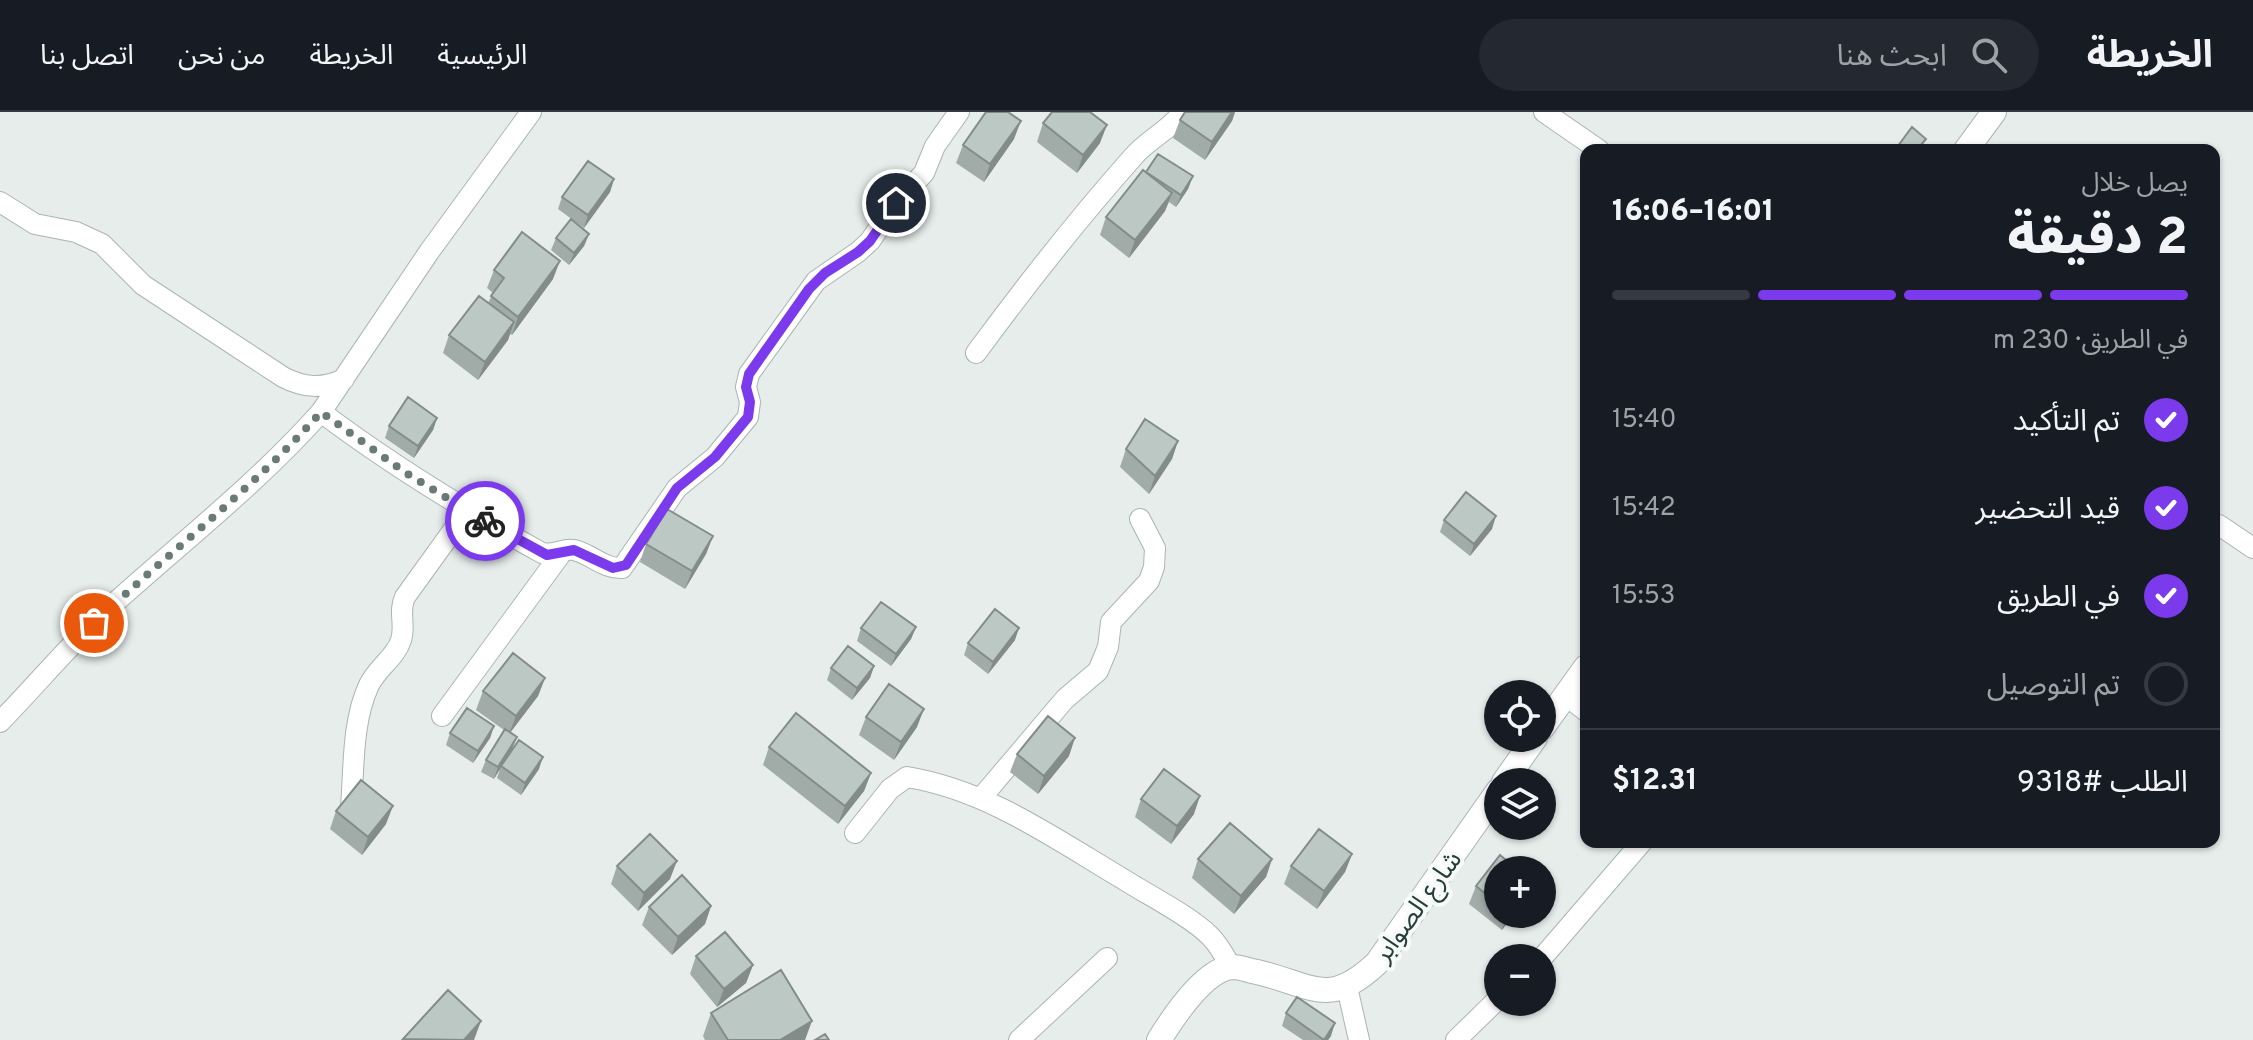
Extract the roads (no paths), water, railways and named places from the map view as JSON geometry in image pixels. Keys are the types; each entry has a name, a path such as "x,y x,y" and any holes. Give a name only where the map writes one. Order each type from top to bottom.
{"street":[{"path":"321,412 387,460 467,511 542,553 551,555 574,550 613,568 626,565 677,488 715,457 748,417 750,402 746,387 749,374 809,289 825,273 870,241 896,203 924,173 935,146 959,112"},
{"path":"976,353 1047,258 1135,154 1167,130 1183,112"},
{"path":"1544,112 1590,144"},
{"path":"1970,144 1994,112"},
{"path":"0,722 81,636 190,538 321,412 526,114"},
{"path":"0,202 35,224 76,232 102,244 143,285 283,377 307,386 320,387 344,379"},
{"path":"351,808 359,719 366,692 380,668 399,646 403,636 400,611 405,597 467,511"},
{"path":"981,798 1065,699 1098,671 1108,647 1111,622 1149,581 1154,567 1155,548 1140,519"},
{"path":"2220,526 2253,548"},
{"path":"442,716 563,551"},
{"path":"1556,708 1580,675"},
{"path":"1565,695 1580,706"},
{"path":"855,833 890,789 907,777 932,781 981,798 1085,857 1208,934 1231,967"},
{"name":"شارع الصوابر","path":"1347,987 1377,963 1484,811"},
{"path":"1554,944 1637,848"},
{"path":"1019,1040 1107,958"},
{"path":"1159,1040 1190,996 1209,978 1231,967 1271,975 1306,988 1324,990 1347,987 1359,1040"},
{"path":"1456,1040 1484,1011"}]}
